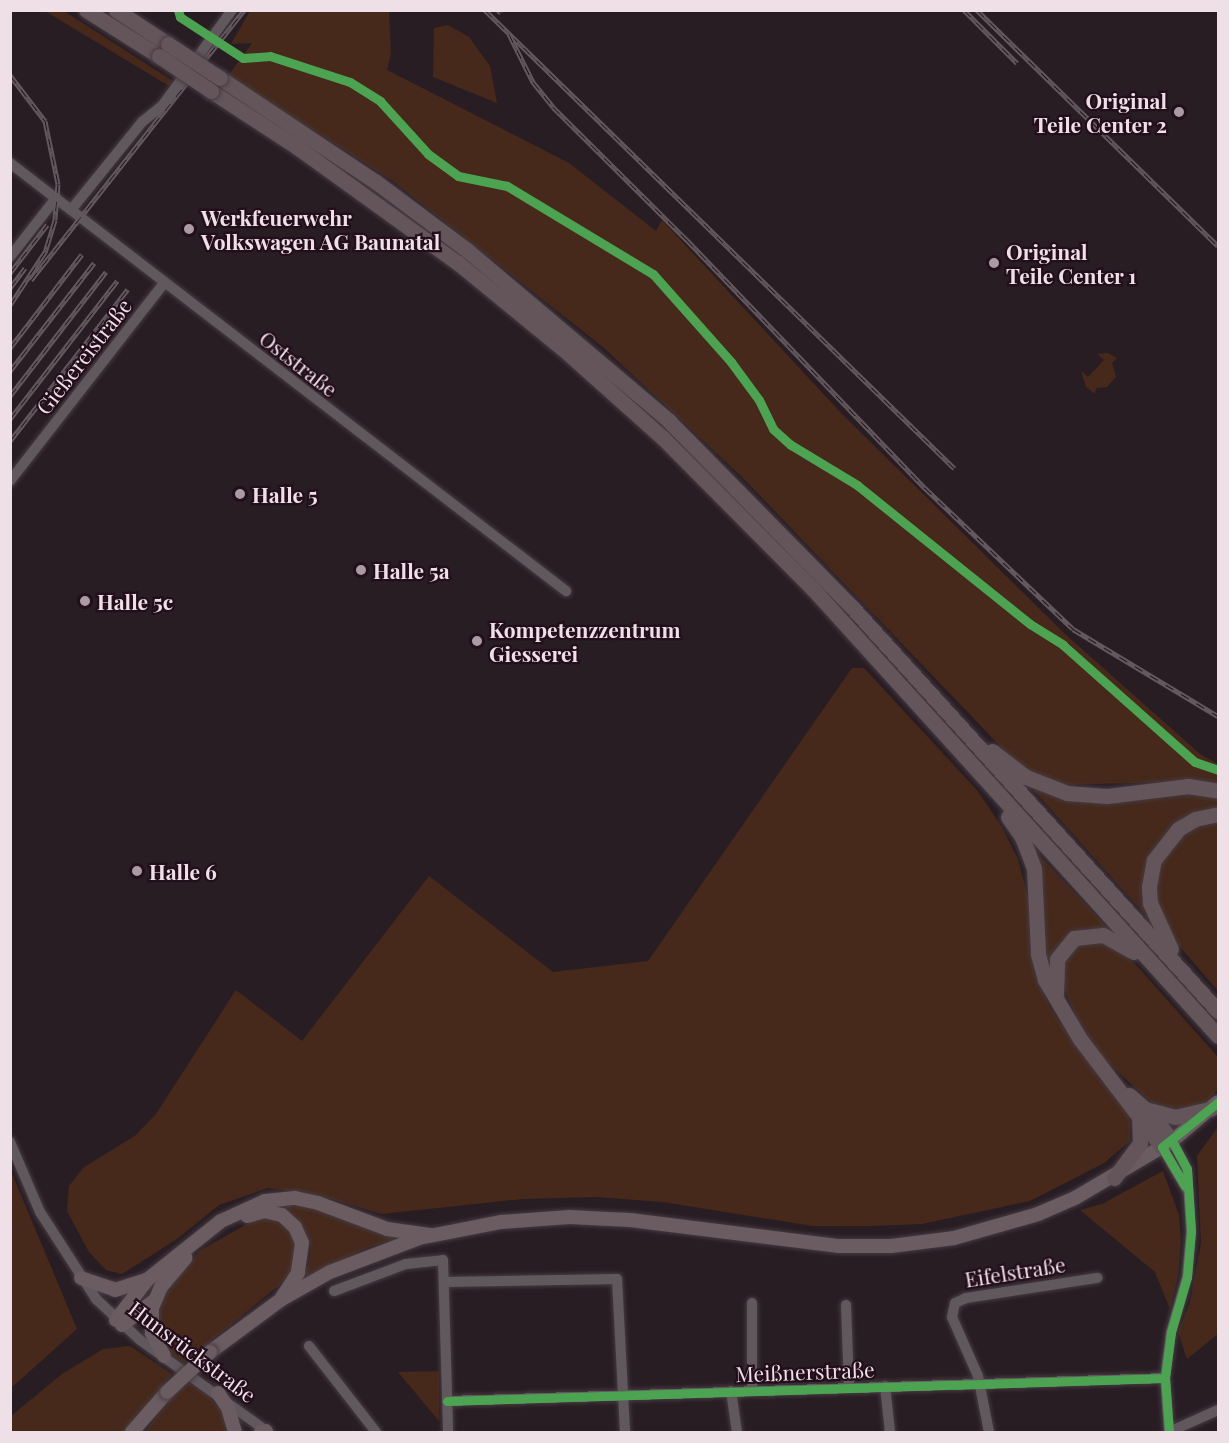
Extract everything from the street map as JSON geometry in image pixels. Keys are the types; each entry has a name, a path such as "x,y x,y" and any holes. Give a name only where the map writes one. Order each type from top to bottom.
{"highway":[{"path":"87,10 164,50 376,182 467,250 579,341 759,509 1218,1011"},
{"path":"116,10 164,50"},
{"path":"216,84 297,147 458,263 571,355 742,515 1001,795 1218,1036"},
{"path":"952,718 1014,769 1053,789 1094,796 1188,786 1218,791"},
{"path":"1001,795 1034,868 1039,964 1058,1003 1080,1039 1167,1144"},
{"path":"1188,977 1156,922 1149,896 1150,878 1158,852 1170,836 1195,819 1218,814"},
{"path":"1058,1003 1054,980 1057,959 1068,943 1081,936 1110,937 1161,973"},
{"path":"1142,1114 1175,1117 1214,1106"},
{"path":"1114,1178 1140,1143 1142,1114"}],"main road":[{"path":"132,1432 167,1392 210,1352 282,1299 330,1272 432,1236 501,1222 570,1217 839,1246 891,1246 954,1238 1028,1218 1114,1178 1167,1144 1214,1106"},
{"path":"119,1323 147,1280 221,1221 265,1201 303,1200 387,1229 432,1236"},
{"path":"119,1323 153,1302 186,1257 225,1227 264,1211 282,1215 295,1227 302,1243 298,1273 282,1299"},
{"path":"81,1278 115,1290 147,1280"},
{"path":"153,1302 152,1333 164,1356"},
{"path":"218,1394 228,1408 235,1432"}],"street":[{"path":"72,210 142,122 162,106 232,10"},
{"name":"Oststraße","path":"10,163 567,591"},
{"path":"10,257 56,198"},
{"name":"Gießereistraße","path":"10,482 164,283"},
{"name":"Hunsrückstraße","path":"10,1142 40,1212 81,1278 119,1323 218,1394 265,1432"},
{"path":"1167,1144 1186,1163 1189,1194 1189,1264 1171,1332 1165,1378 1169,1432 1218,1410"},
{"path":"334,1291 406,1264 437,1258 443,1260 448,1432"},
{"name":"Eifelstraße","path":"980,1383 959,1340 952,1317 955,1303 966,1298 1097,1278"},
{"path":"445,1282 617,1279 625,1432"},
{"name":"Meißnerstraße","path":"752,1303 752,1390"},
{"name":"Meißnerstraße","path":"846,1305 849,1387"},
{"path":"309,1346 376,1432"},
{"name":"Meißnerstraße","path":"447,1401 1165,1378"},
{"path":"980,1383 989,1432"},
{"path":"885,1386 890,1432"},
{"path":"731,1391 737,1432"}],"shaded area":[{"path":"45,11 64,11 173,81 169,86"},
{"path":"250,11 389,11 391,54 387,70 569,163 656,231 662,220 841,413 1065,634 1200,754 1218,764 1218,785 1172,782 1059,785 1027,774 743,478 604,348 393,181 228,76 252,43 231,44"},
{"path":"448,25 469,37 490,66 497,103 433,77 434,28"},
{"path":"1108,353 1117,358 1112,363 1116,377 1107,387 1096,388 1095,394 1086,387 1081,371 1088,377 1104,360 1097,354"},
{"path":"852,668 864,668 977,790 1002,827 1018,859 1029,901 1030,946 1036,977 1051,1010 1130,1116 1130,1141 1104,1163 1030,1201 922,1224 872,1226 813,1226 663,1202 596,1197 523,1199 381,1214 322,1196 268,1188 219,1205 177,1239 122,1274 106,1270 89,1252 67,1211 69,1186 83,1168 136,1135 156,1114 236,990 302,1041 429,876 553,972 648,961"},
{"path":"1029,785 1068,798 1188,792 1218,796 1218,809 1158,844 1150,920"},
{"path":"1218,821 1218,991 1163,927 1156,910 1157,875 1165,853 1189,831"},
{"path":"1034,850 1111,931 1085,929 1074,934 1050,970 1045,967"},
{"path":"1103,940 1117,948 1137,966 1218,1057 1218,1089 1207,1102 1184,1112 1157,1108 1101,1056 1078,1021 1061,982 1063,956 1071,946"},
{"path":"1218,1127 1218,1334 1187,1359 1178,1332 1190,1302 1201,1243 1197,1156"},
{"path":"11,1171 77,1329 10,1388"},
{"path":"1163,1171 1179,1215 1181,1241 1178,1276 1170,1309 1155,1272 1080,1210 1102,1204"},
{"path":"295,1202 407,1236 368,1247 299,1282 309,1264 311,1247 302,1225 286,1211 264,1207"},
{"path":"258,1218 277,1218 288,1225 297,1241 298,1257 289,1277 183,1364 167,1353 160,1338 159,1303 199,1251"},
{"path":"130,1346 172,1374 125,1432 11,1432 11,1416 62,1374 103,1349"},
{"path":"439,1371 439,1421 398,1372"},
{"path":"189,1383 202,1389 223,1412 226,1432 145,1432 172,1396"}],"railway":[{"path":"31,280 244,10"},
{"path":"485,10 954,468"},
{"path":"498,10 501,13"},
{"path":"964,10 1017,63"},
{"path":"977,10 1218,246"},
{"path":"509,34 533,82 553,107 687,240 925,488 1073,629 1218,716"},
{"path":"10,75 45,121 58,184 55,220 45,252 10,305"},
{"path":"10,273 47,225"},
{"path":"10,348 82,254"},
{"path":"10,371 94,263"},
{"path":"10,288 25,268"},
{"path":"10,396 106,272"},
{"path":"10,419 117,281"},
{"path":"10,441 128,289"}],"cycle path":[{"path":"178,10 180,17 243,58 270,56 350,82 380,101 428,154 458,176 507,186 653,274 731,362 759,400 773,429 791,445 857,485 1030,624 1063,645 1195,762 1218,770"},
{"path":"1185,1186 1162,1147 1218,1102"},
{"path":"1169,1432 1165,1378 1171,1332 1187,1277 1191,1231 1187,1169 1172,1141"},
{"path":"447,1401 1165,1378"}],"place":[{"name":"Original Teile Center 2","path":"1179,112"},
{"name":"Werkfeuerwehr Volkswagen AG Baunatal","path":"189,229"},
{"name":"Original Teile Center 1","path":"994,263"},
{"name":"Halle 5","path":"240,494"},
{"name":"Halle 5a","path":"361,570"},
{"name":"Halle 5c","path":"85,601"},
{"name":"Kompetenzzentrum Giesserei","path":"477,641"},
{"name":"Halle 6","path":"137,871"}]}
